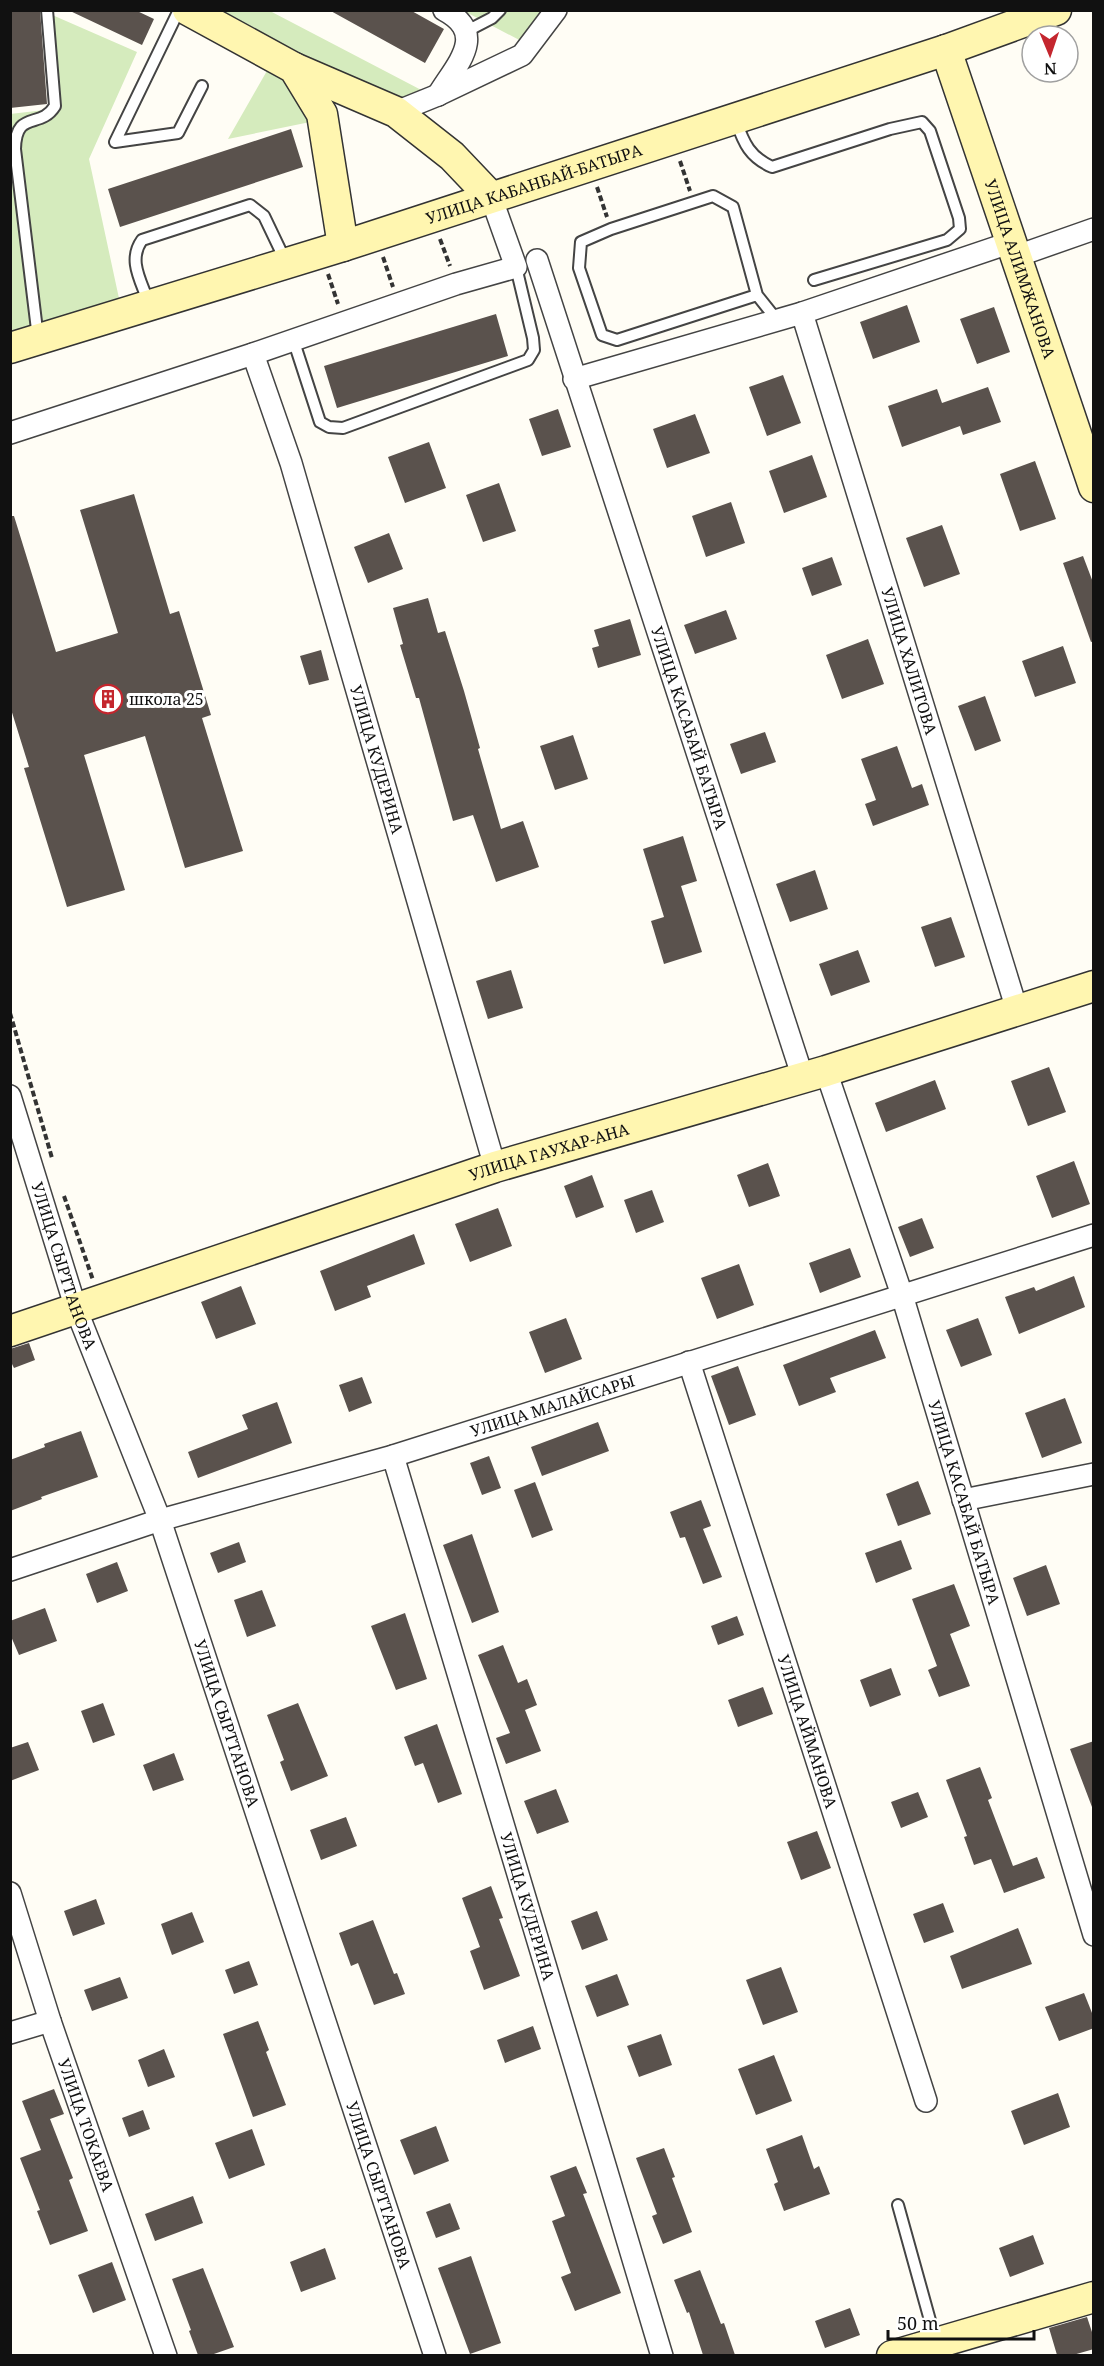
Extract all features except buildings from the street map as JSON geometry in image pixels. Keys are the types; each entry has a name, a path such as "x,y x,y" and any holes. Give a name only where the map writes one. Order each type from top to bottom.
{"street":[{"path":"10,434 456,284 516,267 491,197 452,156 396,112 294,68 188,10"},
{"path":"438,95 468,45 467,31 457,17 444,10"},
{"path":"396,112 438,95 522,55 556,10"},
{"name":"УЛИЦА КАБАНБАЙ-БАТЫРА","path":"24,344 432,217 946,50 1056,10"},
{"name":"УЛИЦА АЛИМЖАНОВА","path":"946,50 1094,487"},
{"path":"294,68 322,114 332,249"},
{"path":"574,379 1015,249 1094,229"},
{"name":"УЛИЦА КАСАБАЙ БАТЫРА","path":"537,260 574,379 814,1074 902,1295 1094,1935"},
{"name":"УЛИЦА ХАЛИТОВА","path":"802,313 1017,1010"},
{"name":"УЛИЦА КУДЕРИНА","path":"253,354 291,463 495,1167"},
{"name":"УЛИЦА ГАУХАР-АНА","path":"10,1331 495,1167 814,1074 1094,986"},
{"name":"УЛИЦА СЫРТТАНОВА","path":"10,1096 88,1305 435,2355"},
{"name":"УЛИЦА МАЛАЙСАРЫ","path":"10,1570 160,1520 393,1456 1094,1234"},
{"name":"УЛИЦА АЙМАНОВА","path":"690,1362 926,2101"},
{"name":"УЛИЦА КУДЕРИНА","path":"393,1456 662,2355"},
{"path":"963,1500 1094,1474"},
{"name":"УЛИЦА ТОКАЕВА","path":"10,1893 51,2021 166,2355"},
{"path":"10,2034 51,2021"},
{"path":"892,2355 1094,2297"}],"lane":[{"path":"24,344 15,136 25,123 39,119 55,106 47,10"},
{"path":"179,10 115,142 178,133 202,86"},
{"path":"467,31 492,18 500,10"},
{"path":"735,118 742,138 757,160 772,167 890,129 922,122 930,131 959,218 960,230 947,240 814,280"},
{"path":"757,295 617,340 602,335 579,268 581,242 611,229 712,196 733,207 757,295 777,320"},
{"path":"150,305 134,261 135,250 142,240 250,205 264,216 286,263"},
{"path":"293,339 320,422 329,427 343,428 528,360 534,350 534,338 516,267"},
{"path":"898,2205 936,2342"}],"path":[{"path":"672,139 694,203"},
{"path":"590,165 611,229"},
{"path":"432,217 456,284"},
{"path":"375,235 399,304"},
{"path":"332,249 344,322"},
{"path":"10,1013 55,1168"},
{"path":"62,1191 88,1305"}],"green space":[{"path":"202,11 270,11 427,93 380,116"},
{"path":"464,11 548,11 525,43"},
{"path":"50,14 137,52 89,159 120,303 10,337 10,114 62,108"},
{"path":"272,62 315,121 228,139"}],"place":[{"name":"школа 25","path":"108,699"}]}
